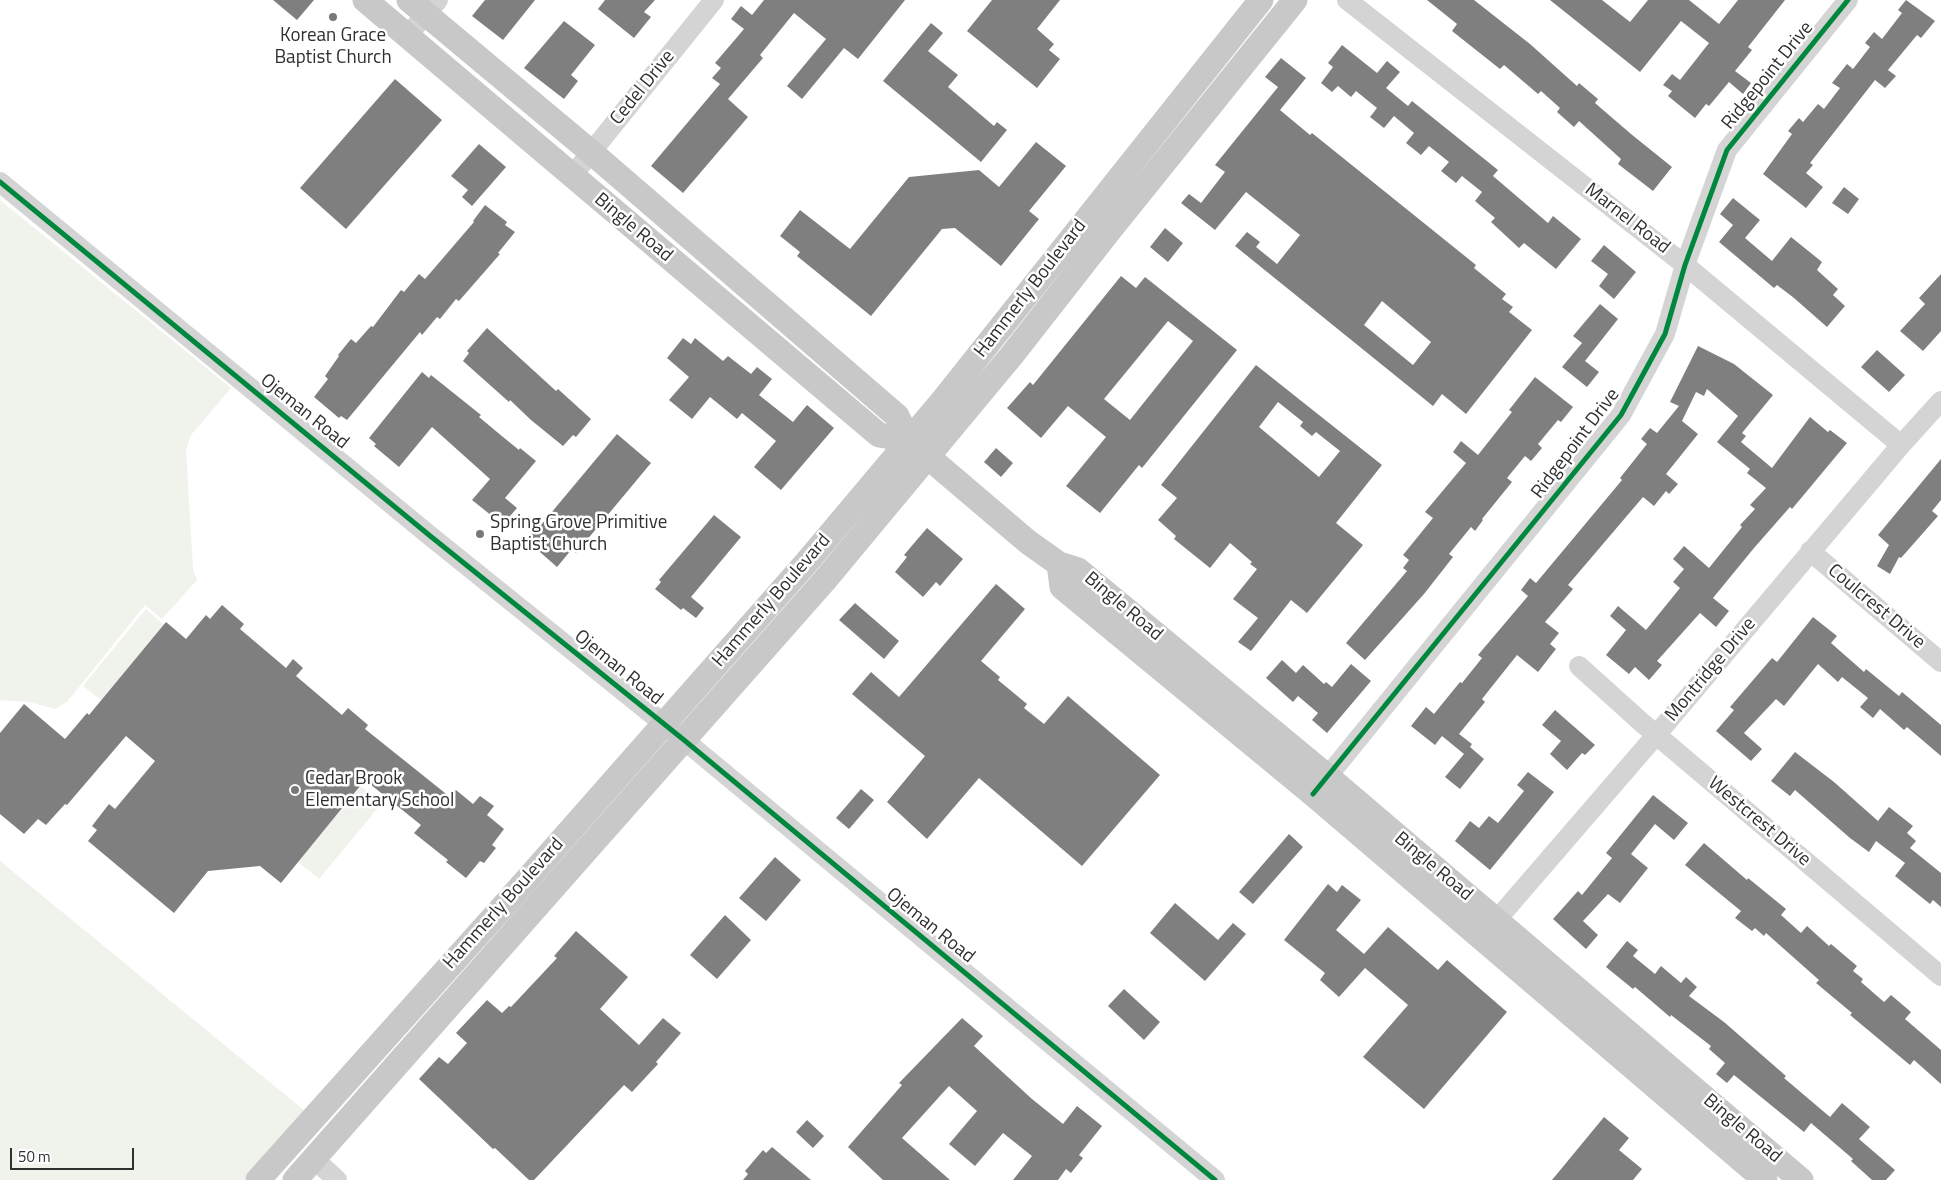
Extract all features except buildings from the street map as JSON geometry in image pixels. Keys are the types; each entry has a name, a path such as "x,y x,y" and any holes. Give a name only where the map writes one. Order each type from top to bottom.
{"main road":[{"name":"Bingle Road","path":"366,0 879,435 909,440"},
{"name":"Hammerly Boulevard","path":"258,1180 806,563 909,440 1260,0"},
{"name":"Hammerly Boulevard","path":"295,1180 825,580 1012,355 1296,0"},
{"name":"Bingle Road","path":"424,5 897,416 909,440 928,457 1028,542 1059,564 1078,570 1125,624 1320,786 1634,1053 1785,1175"},
{"path":"1119,178 1140,193"},
{"path":"721,302 739,280"},
{"path":"440,976 459,993"},
{"name":"Bingle Road","path":"1634,1053 1764,1180"}],"street":[{"name":"Cedel Drive","path":"572,176 714,0"},
{"name":"Marnel Road","path":"1347,0 1685,264 1901,445"},
{"name":"Ridgepoint Drive","path":"1320,786 1621,415 1665,334 1685,264 1728,150 1848,0"},
{"path":"407,36 424,5"},
{"name":"Ojeman Road","path":"0,182 429,535 684,740 1215,1180"},
{"name":"Montridge Drive","path":"1488,929 1657,734 1901,445 1941,402"},
{"name":"Coulcrest Drive","path":"1810,551 1941,662"},
{"name":"Westcrest Drive","path":"1579,666 1941,976"},
{"path":"314,1159 337,1180"}],"shaded area":[{"path":"0,200 231,388 191,435 186,450 193,569 197,580 162,619 145,605 67,702 55,709 29,702 0,700"},
{"path":"146,609 164,625 101,700 83,686"},
{"path":"361,786 382,803 319,879 298,862"},
{"path":"0,861 305,1111 244,1180 0,1180"}],"cycle path":[{"path":"1313,794 1621,415 1665,334 1685,265 1727,150 1848,0"},
{"path":"0,182 429,535 684,740 1215,1180"}],"place":[{"name":"Korean Grace Baptist Church","path":"333,17"},
{"name":"Spring Grove Primitive Baptist Church","path":"480,534"},
{"name":"Cedar Brook Elementary School","path":"295,790"}]}
